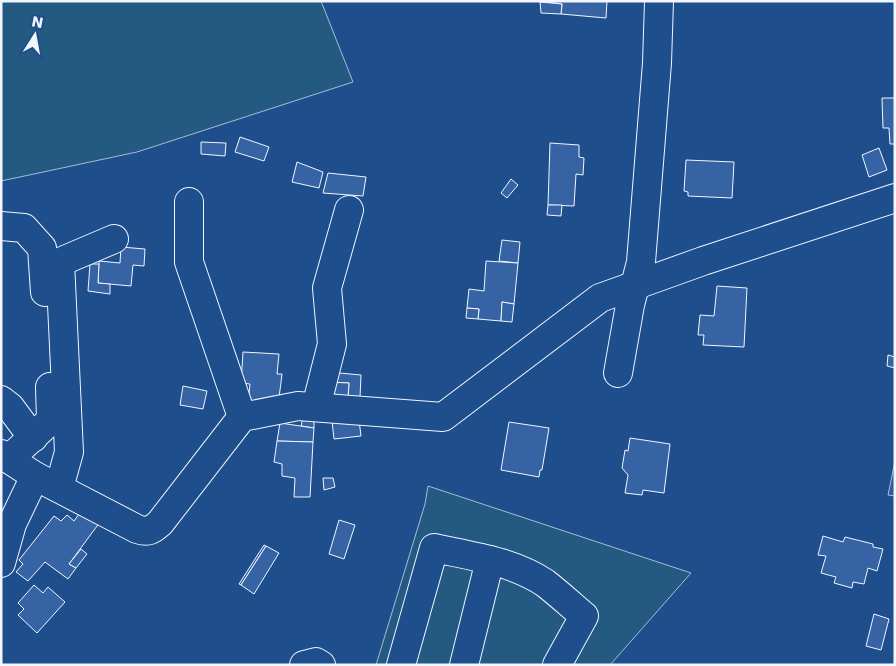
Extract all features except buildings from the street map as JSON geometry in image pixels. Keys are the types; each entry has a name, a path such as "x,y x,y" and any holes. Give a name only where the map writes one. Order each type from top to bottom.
{"street":[{"path":"618,373 622,343 642,253 656,73 659,1"},
{"path":"1,226 24,228 42,248 51,420 33,438 5,457 47,482 145,532 153,530 160,523 242,417 307,407 443,417 600,298 703,261 895,198"},
{"path":"189,202 189,262 242,417"},
{"path":"307,407 332,344 327,288 349,210"},
{"path":"1,563 12,524 69,452 60,262 114,238"},
{"path":"1,400 10,407 33,438"},
{"path":"401,665 434,548 517,568 544,583 584,616 556,665"},
{"path":"464,665 490,560"},
{"path":"304,665 316,662 321,665"}],"shaded area":[{"path":"1,1 321,1 353,82 137,152 1,181"},
{"path":"895,461 895,496 888,495"},
{"path":"428,486 691,573 610,665 376,665 425,504"}]}
